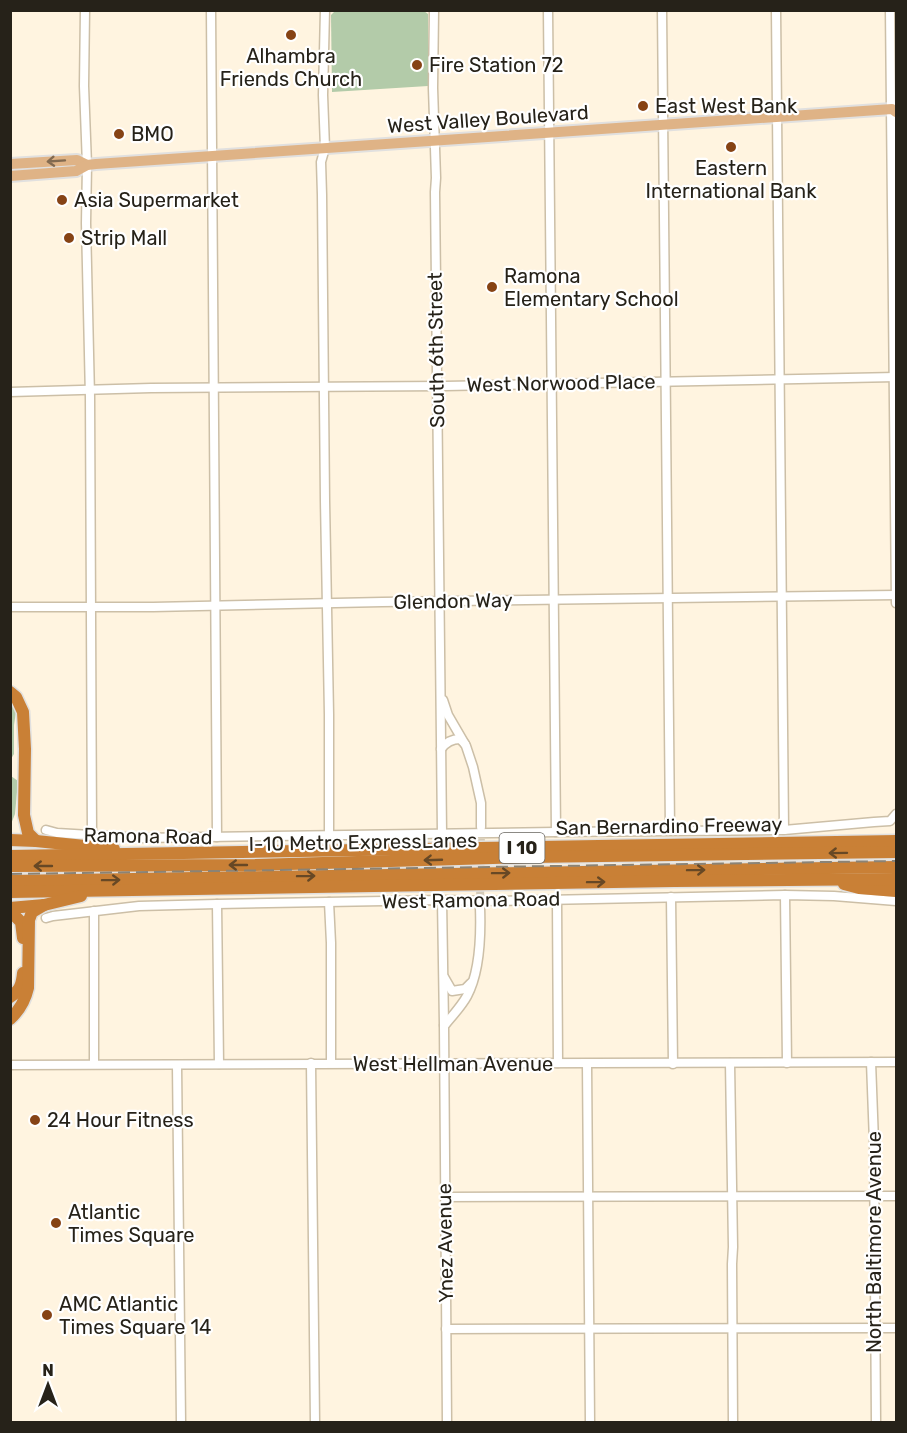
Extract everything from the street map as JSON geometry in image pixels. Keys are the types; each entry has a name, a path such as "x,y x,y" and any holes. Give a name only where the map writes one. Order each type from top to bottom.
{"highway":[{"path":"10,692 16,697 23,712 24,815 28,832 36,841"},
{"path":"10,706 18,713 20,797 19,825 10,834"},
{"path":"10,840 92,845 151,854"},
{"name":"San Bernardino Freeway","path":"10,856 896,844"},
{"name":"I-10 Metro ExpressLanes","path":"10,866 255,865 896,844"},
{"name":"I-10 Metro ExpressLanes","path":"10,881 897,867"},
{"name":"I 10","path":"10,892 897,879"},
{"path":"825,880 859,888 897,891"},
{"path":"10,910 44,905 96,891"},
{"path":"10,1019 22,1006 28,988 29,920 32,912 44,905"},
{"path":"10,910 21,922 23,932 21,986 17,993 10,997"}],"main road":[{"name":"West Valley Boulevard","path":"10,176 76,171 87,165 895,109"},
{"name":"West Valley Boulevard","path":"10,164 77,160 87,165"}],"street":[{"path":"86,10 84,86 90,390 92,836"},
{"path":"211,10 217,837"},
{"path":"325,10 323,95 325,148 321,162 329,836"},
{"name":"South 6th Street","path":"434,10 432,88 436,178 436,386 442,833"},
{"path":"548,10 556,832"},
{"path":"662,10 670,830"},
{"path":"776,10 784,830"},
{"path":"890,10 895,109 897,603"},
{"name":"West Norwood Place","path":"10,392 895,377"},
{"name":"Glendon Way","path":"10,607 153,607 896,595"},
{"name":"South 6th Street","path":"440,690 448,716 466,746 479,790 481,827"},
{"path":"441,749 454,739 460,739 466,746"},
{"name":"Ramona Road","path":"46,830 92,836 141,838 784,830 890,821 896,815"},
{"path":"785,895 787,1063"},
{"name":"West Ramona Road","path":"46,918 139,906 217,904 785,895 897,901"},
{"path":"671,897 673,1064"},
{"path":"442,900 444,1064"},
{"path":"557,900 558,1063"},
{"path":"329,902 331,1064"},
{"path":"217,904 219,1064"},
{"path":"444,1026 468,994 472,983 480,941 480,907"},
{"path":"94,911 94,1064"},
{"path":"443,975 452,991 465,989 472,983"},
{"name":"North Baltimore Avenue","path":"871,1062 874,1121 876,1422"},
{"name":"West Hellman Avenue","path":"10,1065 897,1062"},
{"path":"311,1063 315,1422"},
{"path":"730,1063 733,1422"},
{"name":"Ynez Avenue","path":"444,1064 447,1422"},
{"path":"587,1064 590,1422"},
{"path":"177,1065 181,1422"},
{"path":"445,1197 897,1196"},
{"path":"446,1329 897,1328"}],"green space":[{"path":"335,11 424,11 428,14 428,86 332,92 331,15"},
{"path":"11,697 17,705 14,754 11,759"},
{"path":"11,776 18,781 15,814 11,824"}],"tunnel":[{"path":"480,907 481,827"}],"railway":[{"path":"10,874 896,861"}],"place":[{"name":"Alhambra Friends Church","path":"291,35"},
{"name":"Fire Station 72","path":"417,65"},
{"name":"East West Bank","path":"643,106"},
{"name":"BMO","path":"119,134"},
{"name":"Eastern International Bank","path":"731,147"},
{"name":"Asia Supermarket","path":"62,200"},
{"name":"Strip Mall","path":"69,238"},
{"name":"Ramona Elementary School","path":"492,287"},
{"name":"24 Hour Fitness","path":"35,1120"},
{"name":"Atlantic Times Square","path":"56,1223"},
{"name":"AMC Atlantic Times Square 14","path":"47,1315"}]}
